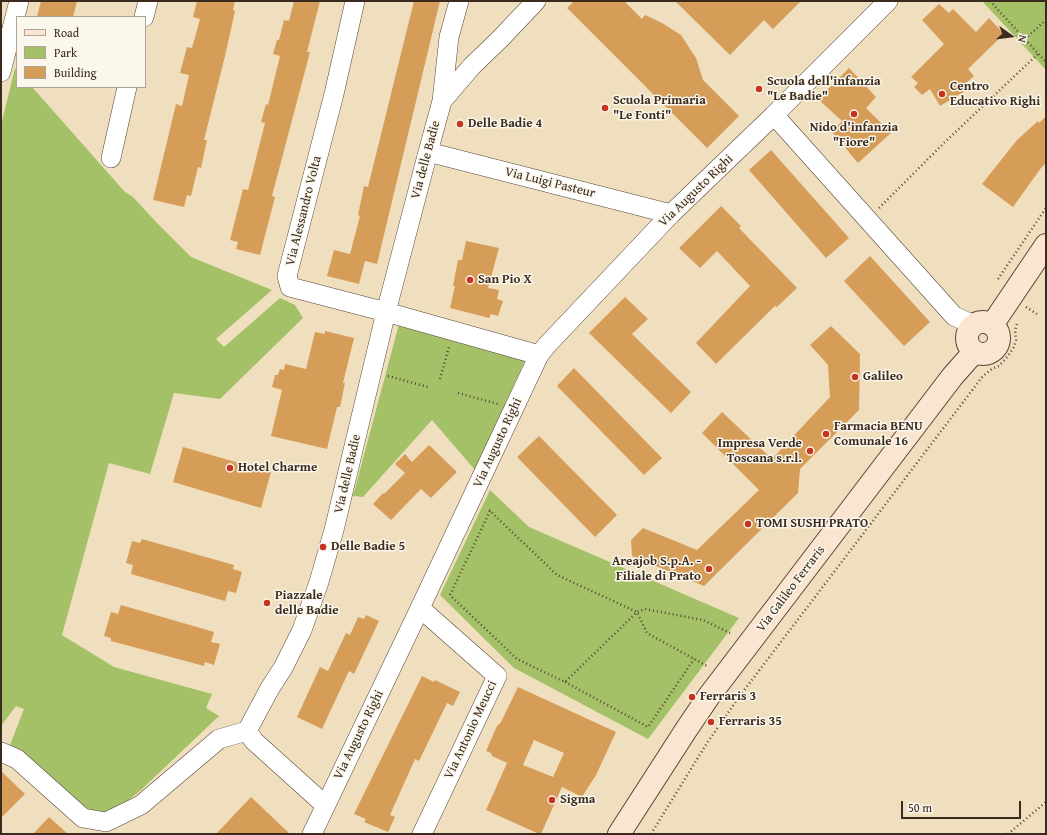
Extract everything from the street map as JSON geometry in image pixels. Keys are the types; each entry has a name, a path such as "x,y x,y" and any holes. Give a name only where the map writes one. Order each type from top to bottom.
{"street":[{"path":"3,64 19,1"},
{"path":"144,16 148,1"},
{"name":"Via Alessandro Volta","path":"355,1 334,94 287,276 290,287 539,355"},
{"name":"Via delle Badie","path":"247,731 270,688 283,668 302,630 320,582 334,530 386,312 442,101 449,37 459,1"},
{"name":"Via Augusto Righi","path":"312,834 539,355 671,214 774,116 888,1"},
{"name":"Via delle Badie","path":"442,101 472,66 533,3"},
{"path":"449,37 460,53 472,56 483,55"},
{"path":"111,158 127,88"},
{"path":"774,116 954,316 967,322 982,326 1046,245"},
{"name":"Via Luigi Pasteur","path":"428,152 671,214"},
{"name":"Via Galileo Ferraris","path":"619,834 709,696 952,377 974,352 979,354 987,354 996,348 999,335 997,330 982,326"},
{"name":"Via Antonio Meucci","path":"420,608 497,676 422,834"},
{"path":"1,752 17,760 83,818 106,822 141,805 219,739 247,731 254,741 325,805"}],"path":[{"path":"990,1 1046,62"},
{"path":"1025,39 1046,20"},
{"path":"875,212 944,142 1038,54"},
{"path":"997,280 1046,208"},
{"path":"1023,312 1026,306"},
{"path":"651,834 707,743 739,697 983,376 999,366 1008,356 1014,347 1016,340 1015,331 1017,322"},
{"path":"440,379 449,345"},
{"path":"386,376 428,387"},
{"path":"458,393 514,408"},
{"path":"474,494 557,576 637,612 647,633 707,666"},
{"path":"490,511 450,595 518,660 565,682 648,727 694,659"},
{"path":"565,682 637,612 645,609 703,620 730,633"},
{"path":"1008,834 1046,802"}],"green space":[{"path":"982,1 1046,1 1046,70"},
{"path":"15,68 16,88 33,88 125,192 133,197 191,257 272,290 216,339 224,347 280,298 295,305 303,318 220,399 174,393 150,474 109,463 62,635 114,667 212,694 206,708 219,716 142,789 124,804 105,815 82,808 41,767 10,745 24,709 16,706 1,726 1,125"},
{"path":"399,324 526,358 475,470 432,420 363,497 353,496"},
{"path":"490,490 529,527 739,618 648,739 514,668 440,595"}],"building":[{"path":"41,1 77,1 73,16 37,16"},
{"path":"197,1 235,1 233,10 235,11 204,140 207,140 201,168 198,167 191,196 187,195 184,207 153,200 176,104 182,106 189,75 180,73 187,47 192,48 200,19 193,17"},
{"path":"294,1 320,1 307,52 310,52 272,196 275,197 260,255 236,249 238,242 230,240 243,189 248,190 265,123 261,122 266,104 268,105 280,56 273,54 277,40 279,40 284,20 289,21"},
{"path":"414,1 440,1 377,264 365,261 359,284 327,276 334,250 350,254 360,216 358,215 364,186 368,187"},
{"path":"574,1 624,1 642,19 645,15 662,23 681,35 696,58 703,80 739,116 707,148 567,8"},
{"path":"675,1 801,1 773,29 764,20 730,55"},
{"name":"Centro Educativo Righi","path":"939,4 949,13 953,9 976,32 989,18 1004,34 968,69 974,76 965,84 969,89 940,106 930,89 922,95 914,87 918,83 911,77 944,44 922,20"},
{"name":"Nido d'infanzia \"Fiore\"","path":"849,68 876,97 866,108 891,133 858,163 832,132 842,121 818,99"},
{"path":"1046,116 1046,163 1013,207 982,184 1017,140 1038,121 1039,123"},
{"path":"771,150 849,238 826,258 749,170"},
{"path":"721,206 741,226 739,228 797,288 777,307 775,306 716,364 696,343 750,286 717,251 700,268 679,248"},
{"name":"San Pio X","path":"466,241 499,248 488,288 499,290 497,299 503,301 498,316 491,314 489,318 450,308 455,286 453,286 458,260 462,260"},
{"path":"870,256 930,322 904,346 844,281"},
{"path":"625,297 648,319 632,334 691,392 671,413 589,333"},
{"path":"831,326 860,354 859,410 800,469 798,493 704,586 632,556 631,540 643,528 697,550 759,490 702,433 722,412 772,459 830,397 828,365 810,345"},
{"path":"325,331 354,338 343,383 345,383 340,407 337,407 327,449 271,436 282,390 272,387 275,375 278,375 280,369 284,370 285,364 306,369 315,332 325,334"},
{"path":"574,368 662,458 644,475 557,386"},
{"path":"539,436 617,515 595,537 517,457"},
{"path":"429,445 457,472 431,498 421,489 391,520 373,504 405,473 395,464 405,454 412,462"},
{"path":"183,447 271,472 261,508 173,482"},
{"path":"142,539 234,565 233,569 242,572 236,593 228,591 225,601 131,574 133,565 126,563 132,541 140,543"},
{"path":"121,605 214,632 211,642 220,644 214,665 205,662 204,666 111,641 111,638 104,636 111,612 118,614"},
{"path":"366,615 379,621 354,674 349,671 322,729 297,717 320,667 328,671 346,633 350,635 358,617 364,619"},
{"path":"422,676 434,682 435,680 460,692 453,706 447,703 419,761 415,759 390,815 395,817 388,832 364,822 366,819 354,814"},
{"path":"518,687 616,732 596,775 582,797 562,787 541,834 486,810 507,763 492,756 491,753 486,751 497,726 501,722","holes":["534,740 564,753 553,777 523,765"]},
{"path":"1,771 25,794 1,818"},
{"path":"251,797 290,834 216,834"},
{"path":"49,817 68,834 33,834"}],"place":[{"name":"Scuola dell'infanzia \"Le Badie\"","path":"759,89"},
{"name":"Centro Educativo Righi","path":"942,94"},
{"name":"Scuola Primaria \"Le Fonti\"","path":"605,108"},
{"name":"Nido d'infanzia \"Fiore\"","path":"854,114"},
{"name":"Delle Badie 4","path":"460,124"},
{"name":"San Pio X","path":"470,280"},
{"name":"Galileo","path":"855,377"},
{"name":"Farmacia BENU Comunale 16","path":"826,434"},
{"name":"Impresa Verde Toscana s.r.l.","path":"810,451"},
{"name":"Hotel Charme","path":"230,468"},
{"name":"TOMI SUSHI PRATO","path":"748,524"},
{"name":"Delle Badie 5","path":"323,547"},
{"name":"Areajob S.p.A. - Filiale di Prato","path":"709,569"},
{"name":"Piazzale delle Badie","path":"267,603"},
{"name":"Ferraris 3","path":"692,697"},
{"name":"Ferraris 35","path":"711,722"},
{"name":"Sigma","path":"552,800"}]}
